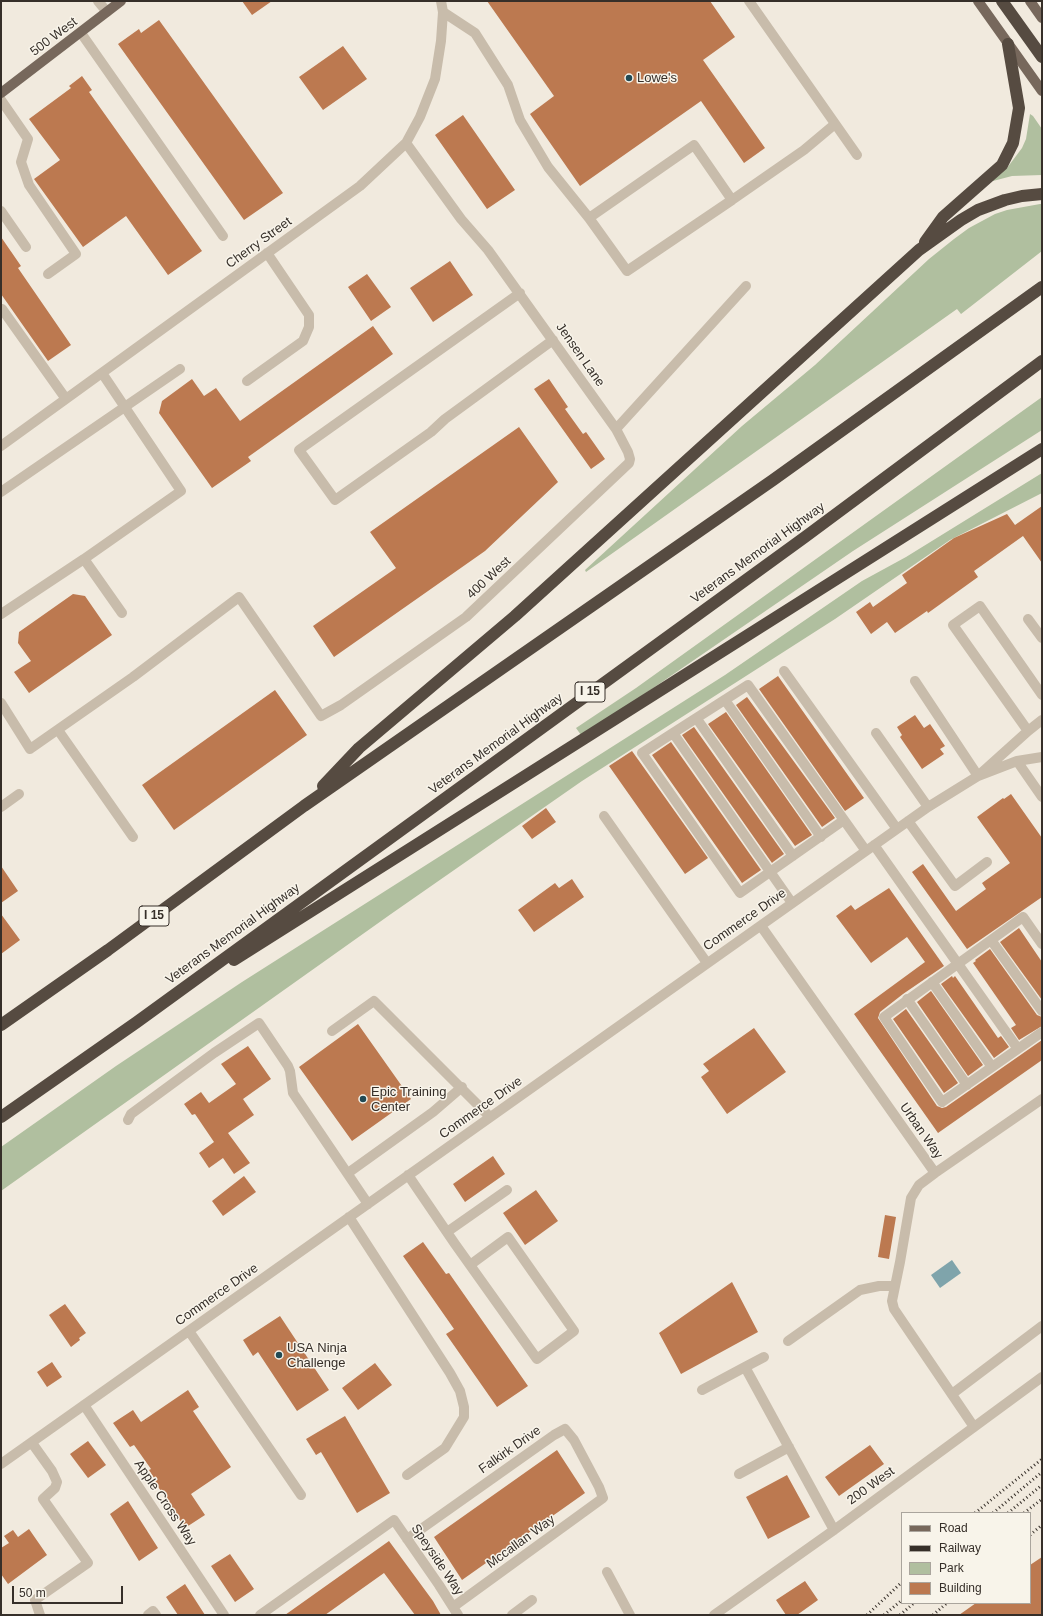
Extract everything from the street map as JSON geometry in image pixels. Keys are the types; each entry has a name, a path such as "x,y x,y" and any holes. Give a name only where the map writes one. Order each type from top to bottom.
{"highway":[{"path":"1002,1 1042,57"},
{"path":"920,250 943,217 1002,165 1014,143 1019,108 1008,44"},
{"path":"304,806 360,748 515,616 920,250 961,220 978,210 1022,196 1042,194"},
{"name":"I 15","path":"1,1024 114,945 304,806 773,480 1042,287"},
{"name":"Veterans Memorial Highway","path":"1,1117 137,1022 798,542 1042,361"},
{"path":"137,1022 1042,449"}],"main road":[{"name":"500 West","path":"1,93 122,1"},
{"path":"978,1 1042,92"},
{"path":"1030,1 1042,18"}],"street":[{"path":"98,1 107,12"},
{"name":"Cherry Street","path":"1,446 360,186 406,143 420,117 434,79 441,41 443,12 441,1"},
{"path":"749,1 857,155"},
{"path":"443,12 475,33 508,85 520,120 548,167 589,218 627,271 804,150 835,124"},
{"path":"81,33 223,236"},
{"path":"1,100 28,139 21,162 28,185 76,254 48,274"},
{"name":"Jensen Lane","path":"406,143 461,219 488,250 520,293 616,429"},
{"path":"589,218 694,145 732,200"},
{"path":"1,211 26,247"},
{"path":"247,381 303,341 309,327 309,316 267,253"},
{"path":"616,429 746,286"},
{"path":"520,293 299,450 335,500 430,432 445,419 553,340"},
{"path":"2,309 66,399"},
{"path":"1,492 180,369"},
{"path":"1,614 84,560 181,491 102,373"},
{"name":"400 West","path":"58,730 133,677 239,597 321,716 342,706 466,617 629,464 628,452 616,429"},
{"path":"84,560 122,613"},
{"path":"1028,731 953,625 980,606 1042,695"},
{"path":"1028,619 1042,638"},
{"path":"784,670 897,829"},
{"path":"915,681 978,776"},
{"path":"844,820 740,893 642,753 748,685 844,820 870,848 958,963 1018,1048"},
{"path":"725,700 821,837"},
{"path":"1,703 30,749 58,730 133,837"},
{"path":"697,719 793,856"},
{"name":"Commerce Drive","path":"1,1464 908,821 978,776 1042,720"},
{"path":"674,733 792,903"},
{"path":"876,733 928,807"},
{"name":"Commerce Drive","path":"978,776 1017,761 1042,757"},
{"path":"1017,761 1042,797"},
{"path":"1,807 19,794"},
{"path":"604,816 707,964"},
{"path":"908,821 954,886 987,862"},
{"path":"1042,944 1023,917 884,1017 942,1102 1042,1032"},
{"name":"Urban Way","path":"760,926 935,1173 919,1185 910,1198 900,1262 892,1300 894,1309 974,1427"},
{"path":"991,940 1042,1011"},
{"path":"932,982 992,1067"},
{"path":"907,999 967,1085"},
{"path":"332,1031 374,1000 462,1087 490,1117"},
{"path":"128,1120 131,1114 214,1053 259,1023 288,1066 290,1071 292,1093 368,1204"},
{"path":"348,1173 433,1112 462,1087"},
{"path":"935,1173 1042,1099"},
{"path":"408,1175 470,1265 537,1359 574,1331 508,1237 470,1265"},
{"path":"447,1232 507,1190"},
{"path":"349,1217 450,1373 460,1391 464,1407 464,1418 445,1448 407,1475"},
{"path":"788,1341 860,1290 879,1286 895,1286"},
{"path":"952,1394 1042,1326"},
{"path":"189,1331 301,1495"},
{"path":"702,1390 764,1357"},
{"path":"745,1367 834,1530"},
{"name":"200 West","path":"714,1615 834,1530 1042,1377"},
{"name":"Apple Cross Way","path":"84,1405 224,1615"},
{"name":"Falkirk Drive","path":"407,1539 554,1435 565,1429 577,1446 599,1487 603,1498"},
{"path":"32,1443 52,1471 56,1482 55,1488 43,1499 88,1563 35,1600 40,1615"},
{"path":"739,1474 789,1447"},
{"name":"Mccallan Way","path":"456,1611 603,1498"},
{"name":"Speyside Way","path":"260,1615 394,1520 456,1611"},
{"path":"607,1572 630,1615"},
{"path":"512,1615 532,1600"},
{"path":"148,1615 153,1611 156,1615"}],"green space":[{"path":"1030,114 1042,129 1042,175 1012,176 993,181 993,179 1007,168 1022,148 1026,139"},
{"path":"1042,204 1042,251 961,314 957,309 586,572 585,570 742,426 815,365 929,259 969,228 995,214 1007,210"},
{"path":"1042,397 1042,430 853,551 643,695 581,735 576,728 636,688"},
{"path":"1042,473 1042,493 950,540 835,619 582,781 391,914 1,1191 1,1147 116,1066 242,982 725,675 862,581 906,557"}],"water":[{"path":"952,1260 961,1273 940,1288 931,1275"}],"building":[{"path":"242,1 272,1 252,15"},
{"name":"Lowe's","path":"487,1 710,1 735,37 703,60 765,148 744,163 701,101 580,186 530,114 554,96"},
{"path":"159,20 283,193 244,220 118,44 139,29 141,33"},
{"path":"343,46 367,79 323,110 299,77"},
{"path":"82,76 92,90 89,92 202,251 168,275 126,216 83,247 34,179 60,160 29,119 71,88 69,86"},
{"path":"463,115 515,190 487,209 435,135"},
{"path":"1,237 21,266 18,268 71,345 48,361 1,294"},
{"path":"450,261 473,295 433,322 410,288"},
{"path":"367,274 391,307 371,321 348,287"},
{"path":"373,326 393,354 248,457 251,461 212,488 159,413 162,401 192,379 204,396 216,388 240,421"},
{"path":"549,379 568,407 565,409 583,434 586,432 605,459 591,469 534,389"},
{"path":"519,427 558,482 485,551 334,657 313,626 396,568 370,532"},
{"path":"1042,506 1042,563 1023,536 974,571 978,577 928,613 927,611 895,633 887,622 871,634 856,612 870,602 873,607 907,583 902,575 954,538 1007,514 1015,525"},
{"path":"73,594 85,596 112,635 29,693 14,672 31,661 18,643 19,632"},
{"path":"778,676 864,798 845,811 759,689"},
{"path":"275,690 307,735 174,830 142,785"},
{"path":"747,697 835,818 822,827 736,705"},
{"path":"726,712 812,835 795,846 708,724"},
{"path":"915,715 924,728 930,724 945,746 940,749 944,754 922,769 900,737 902,735 897,727"},
{"path":"694,727 784,854 772,863 682,735"},
{"path":"671,742 761,870 742,883 652,755"},
{"path":"632,751 708,858 685,874 609,766"},
{"path":"1011,794 1042,838 1042,897 967,949 912,872 923,864 956,911 986,889 982,883 1010,863 977,817"},
{"path":"546,808 556,822 532,839 522,826"},
{"path":"1,866 18,891 1,903"},
{"path":"572,879 584,897 534,932 518,910 555,883 559,888"},
{"path":"889,888 944,966 880,1012 878,1018 937,1106 942,1108 946,1107 1042,1040 1042,1060 938,1133 854,1014 925,962 907,937 871,963 836,916 851,905 855,910"},
{"path":"1,914 20,940 1,954"},
{"path":"1019,928 1042,962 1042,1000 1000,942"},
{"path":"990,949 1037,1015 1042,1017 1042,1026 1019,1040 1011,1028 1016,1025 973,963"},
{"path":"952,976 953,978 955,976 998,1038 1001,1036 1009,1047 994,1058 941,984"},
{"path":"931,991 983,1065 968,1076 917,1002"},
{"path":"906,1009 958,1083 944,1093 893,1019"},
{"path":"358,1024 411,1099 352,1141 299,1067"},
{"path":"754,1028 786,1072 727,1114 701,1077 709,1071 703,1064"},
{"path":"248,1046 271,1079 243,1099 254,1115 228,1133 250,1163 234,1174 223,1158 209,1168 199,1153 214,1142 195,1114 192,1115 184,1104 201,1092 209,1103 236,1084 221,1064"},
{"path":"493,1156 505,1174 465,1202 453,1184"},
{"path":"244,1176 256,1192 223,1216 212,1201"},
{"path":"536,1190 558,1221 525,1245 503,1213"},
{"path":"885,1215 896,1217 889,1259 878,1257"},
{"path":"423,1242 446,1274 449,1273 528,1386 497,1407 446,1334 454,1329 403,1256"},
{"path":"732,1282 758,1332 681,1374 659,1333"},
{"path":"65,1304 86,1333 71,1347 49,1315"},
{"path":"280,1316 329,1390 297,1411 258,1352 253,1356 243,1340"},
{"path":"52,1362 62,1377 47,1387 37,1372"},
{"path":"375,1363 392,1385 358,1410 342,1388"},
{"path":"188,1390 199,1407 193,1411 231,1467 191,1494 205,1515 185,1528 155,1482 156,1481 149,1470 151,1469 134,1445 130,1447 113,1423 133,1410 141,1422"},
{"path":"345,1416 390,1493 357,1513 321,1452 316,1455 306,1439"},
{"path":"88,1441 106,1465 88,1478 70,1454"},
{"path":"870,1445 884,1464 839,1496 825,1477"},
{"path":"557,1450 585,1493 462,1580 434,1537"},
{"path":"787,1475 810,1517 768,1539 746,1497"},
{"path":"128,1501 158,1548 139,1561 110,1514"},
{"path":"29,1529 47,1555 8,1584 1,1574 1,1548 9,1543 4,1536 13,1530 18,1537"},
{"path":"389,1541 433,1601 441,1615 415,1615 384,1573 325,1615 285,1615"},
{"path":"230,1554 254,1589 235,1602 211,1566"},
{"path":"1042,1557 1042,1615 959,1615 975,1604 1031,1604 1031,1564"},
{"path":"805,1581 818,1600 797,1615 786,1615 776,1600"},
{"path":"185,1584 205,1615 178,1615 166,1597"}],"railway":[{"path":"976,1512 1042,1459"},
{"path":"994,1512 1042,1472"},
{"path":"1009,1512 1042,1485"},
{"path":"1025,1512 1042,1499"},
{"path":"1031,1534 1042,1525"},
{"path":"867,1615 901,1583"},
{"path":"884,1615 901,1601"},
{"path":"900,1615 913,1604"},
{"path":"933,1615 946,1604"}],"place":[{"name":"Lowe's","path":"629,78"},
{"name":"Epic Training Center","path":"363,1099"},
{"name":"USA Ninja Challenge","path":"279,1355"}]}
